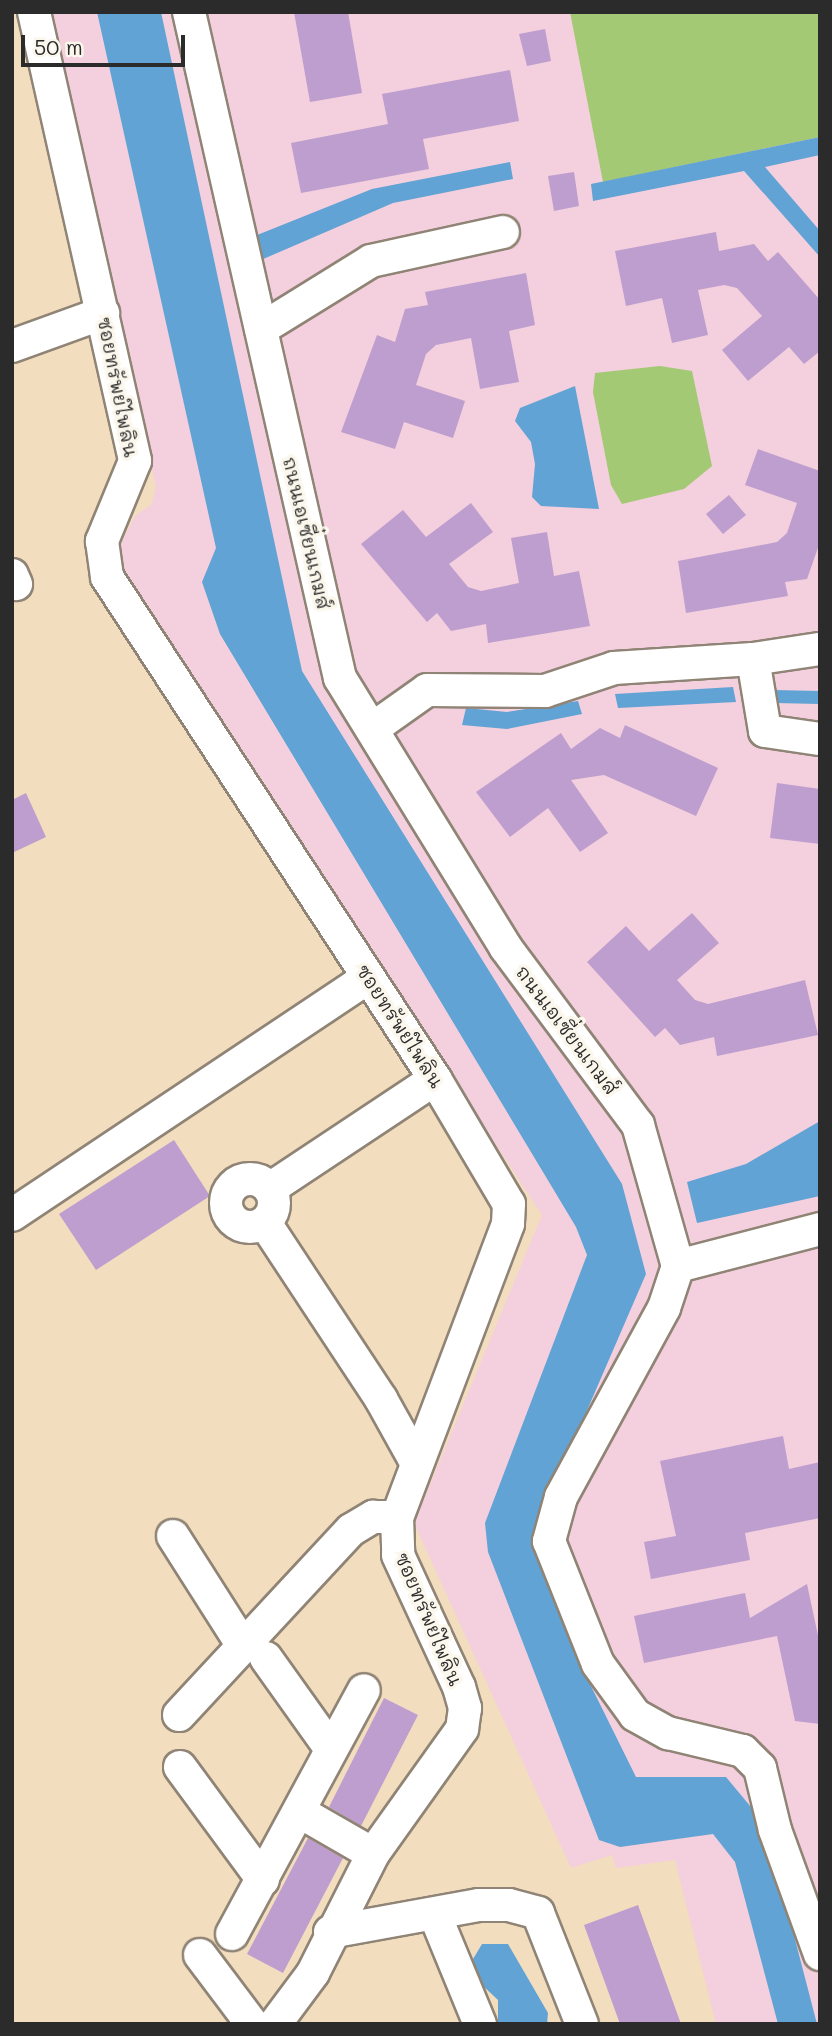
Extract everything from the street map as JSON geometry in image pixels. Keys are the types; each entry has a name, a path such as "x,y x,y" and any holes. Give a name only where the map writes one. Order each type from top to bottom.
{"street":[{"name":"ซอยทรัพย์ไพลิน","path":"34,12 135,461 102,541 107,577 435,1079 509,1205 508,1224 397,1517 398,1555 465,1708 462,1729 373,1854 330,1932 313,1973 275,2024"},
{"name":"ถนนเอเซี่ยนเกมส์","path":"188,12 340,678 506,948 638,1125 678,1266"},
{"path":"261,329 371,261 503,232"},
{"path":"12,346 103,313"},
{"path":"372,729 427,690 545,691 614,668 753,659 820,649"},
{"path":"753,659 765,731 820,739"},
{"path":"12,1215 368,978"},
{"path":"271,1188 435,1079"},
{"path":"254,1178 271,1188 275,1206 265,1223 248,1227 232,1220 225,1200 235,1182 254,1178"},
{"path":"265,1223 381,1399 416,1462"},
{"path":"820,1229 678,1266 664,1308 561,1497 550,1541 598,1664 635,1715 668,1733 743,1751 760,1768 775,1830 820,1954"},
{"path":"178,1715 254,1652 351,1530 373,1517 397,1517"},
{"path":"173,1536 254,1652 331,1749"},
{"path":"232,1934 364,1690"},
{"path":"180,1767 263,1880"},
{"path":"300,1812 373,1854"},
{"path":"330,1932 479,1905 509,1905 538,1913 582,2024"},
{"path":"435,1914 480,2024"},
{"path":"200,1955 252,2024"}],"shaded area":[{"path":"51,12 820,12 820,2024 716,2024 675,1860 616,1868 612,1855 571,1868 414,1523 542,1215 128,585 120,544 136,515 151,505 156,487"}],"green space":[{"path":"570,12 820,12 820,137 603,182"},
{"path":"660,366 692,371 712,466 684,489 622,504 611,485 593,392 595,373"}],"water":[{"path":"97,12 161,12 302,671 622,1184 646,1274 534,1533 588,1680 636,1777 726,1777 765,1824 817,2024 778,2024 735,1862 713,1834 620,1847 599,1840 488,1552 485,1523 587,1255 576,1227 220,634 202,582 216,548"},
{"path":"820,137 820,155 765,167 820,231 820,257 744,171 593,201 591,184"},
{"path":"510,162 513,179 393,203 254,263 247,239 372,189"},
{"path":"575,386 599,509 541,506 532,497 535,464 531,442 515,421 520,408"},
{"path":"733,687 736,702 618,708 615,694"},
{"path":"773,690 820,691 820,704 775,703"},
{"path":"578,701 582,714 507,729 462,725 466,708 507,712"},
{"path":"820,1121 820,1196 697,1223 687,1182 746,1164"},
{"path":"482,1944 508,1944 548,2013 547,2024 498,2024 498,2000 481,1984 473,1959"}],"building":[{"path":"294,12 348,12 362,93 310,102"},
{"path":"545,29 551,61 527,66 519,34"},
{"path":"510,70 519,121 423,139 429,169 301,193 291,143 388,124 382,94"},
{"path":"574,172 579,206 554,211 548,176"},
{"path":"716,232 719,251 754,244 768,261 778,252 820,300 820,351 804,364 789,347 748,381 722,350 762,316 737,288 724,285 698,290 708,335 672,343 662,298 626,306 615,251"},
{"path":"526,273 535,325 509,331 519,382 480,389 471,338 436,345 426,354 416,385 465,401 453,438 404,422 395,449 341,432 377,335 395,342 405,309 428,305 425,292"},
{"path":"758,449 820,471 820,542 807,579 785,582 788,596 686,613 678,561 777,542 787,533 797,503 745,485"},
{"path":"729,495 746,515 723,534 706,514"},
{"path":"471,503 493,532 449,564 468,587 481,591 519,583 511,538 547,532 554,576 579,571 590,626 488,643 486,624 451,631 437,613 427,622 361,544 403,510 426,537"},
{"path":"625,725 718,768 696,816 604,775 571,780 608,833 580,852 548,808 510,837 476,792 561,733 571,749 600,728 620,738"},
{"path":"777,783 820,789 820,844 770,838"},
{"path":"26,793 46,837 12,853 12,800"},
{"path":"692,913 719,943 677,980 695,1000 708,1004 805,980 818,1035 717,1056 714,1037 680,1045 665,1028 655,1037 587,962 626,926 649,951"},
{"path":"174,1140 210,1196 96,1270 59,1214"},
{"path":"783,1436 789,1469 820,1462 820,1518 745,1533 750,1560 651,1579 644,1542 676,1536 660,1461"},
{"path":"807,1584 820,1645 820,1724 795,1721 777,1636 644,1663 634,1616 745,1593 750,1618"},
{"path":"384,1698 418,1715 361,1826 329,1807"},
{"path":"308,1838 343,1858 283,1973 247,1954"},
{"path":"638,1905 681,2024 620,2024 584,1925"}]}
